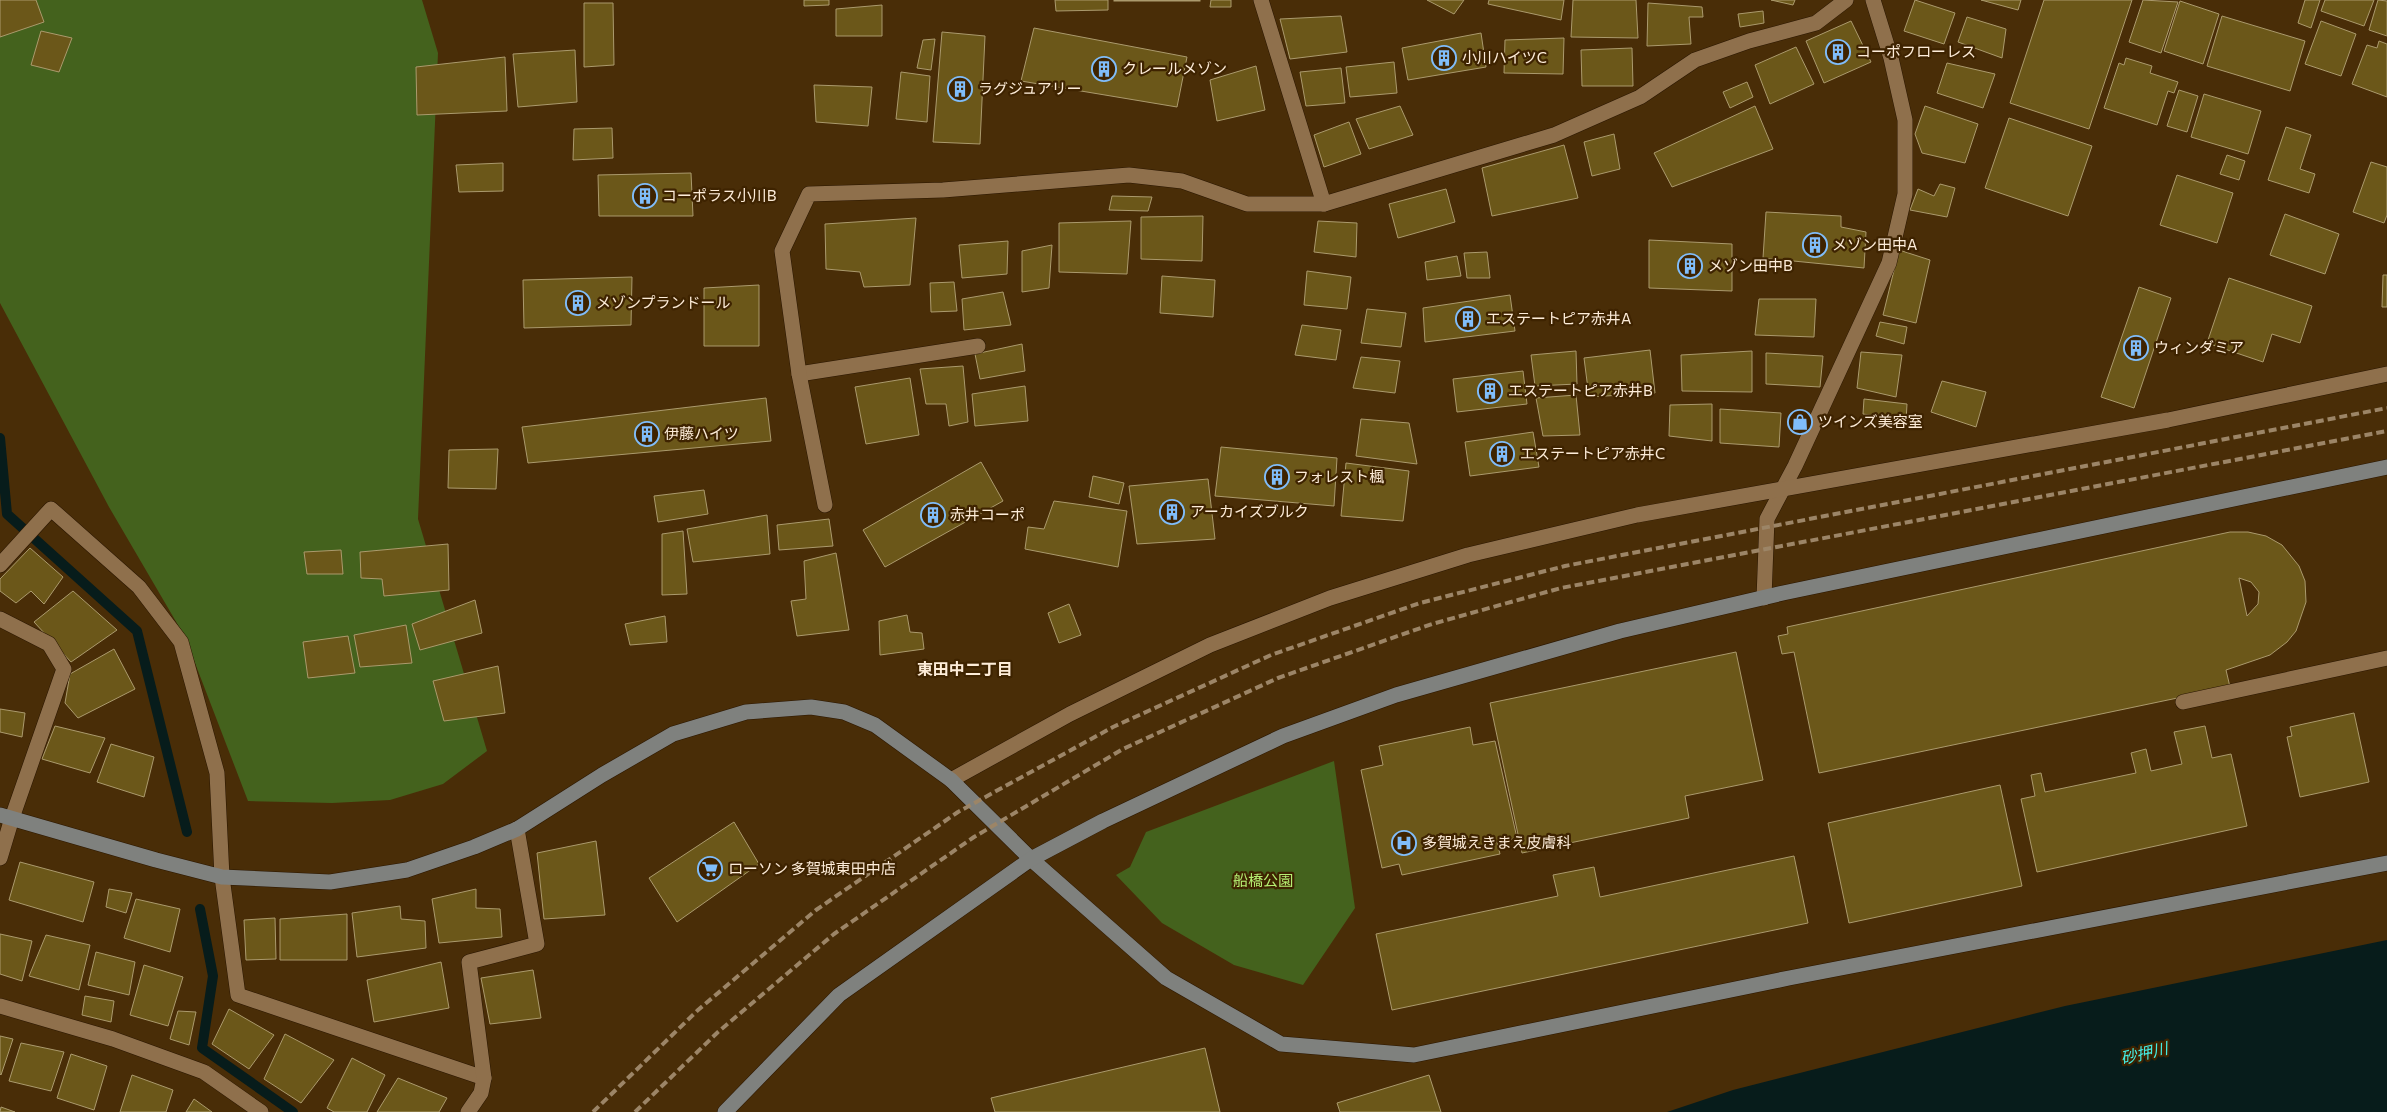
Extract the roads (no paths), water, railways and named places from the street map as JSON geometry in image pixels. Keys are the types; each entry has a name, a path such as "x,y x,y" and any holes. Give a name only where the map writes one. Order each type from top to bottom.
{"street":[{"path":"1261,0 1324,204"},
{"path":"825,505 799,374 782,251 809,194 943,190 1129,175 1182,181 1247,204 1324,204 1554,135 1640,97 1694,60 1749,42 1816,24 1846,0"},
{"path":"1764,598 1767,519 1889,263 1905,194 1905,120 1891,58 1873,0"},
{"path":"799,374 978,346"},
{"path":"951,780 1070,714 1210,645 1330,598 1478,552 1637,515 2168,420 2387,374"},
{"path":"725,1112 839,995 1031,859 1103,822 1283,736 1396,695 1620,631 1764,598 2387,467"},
{"path":"0,565 51,509 139,587 181,642 217,773 222,876 238,995 484,1078"},
{"path":"0,619 49,644 64,669 6,816 0,858"},
{"path":"2183,702 2387,658"},
{"path":"6,816 156,860 222,876 330,882 408,870 474,847 517,829 602,775 673,734 746,712 811,707 844,712 875,725 951,780 1031,859 1166,978 1280,1044 1414,1056 1789,978 2387,862"},
{"path":"468,1112 481,1093 484,1078 469,962 537,944 517,829"},
{"path":"0,1006 113,1038 204,1072 261,1112"}],"water":[{"name":"砂押川","path":"2387,940 2387,1112 1667,1112 1733,1090 2065,1006"}],"waterway":[{"path":"0,438 7,514 137,631 187,832"},
{"path":"200,909 213,976 202,1048 293,1112"}],"railway":[{"path":"593,1112 698,1010 816,910 958,812 1113,727 1271,655 1420,603 1565,566 2387,408"},
{"path":"635,1112 718,1032 834,934 974,837 1123,749 1278,678 1432,624 1561,588 2387,431"}],"place":[{"name":"コーポフローレス","path":"1838,52"},
{"name":"小川ハイツC","path":"1444,58"},
{"name":"クレールメゾン","path":"1104,69"},
{"name":"ラグジュアリー","path":"960,89"},
{"name":"コーポラス小川B","path":"645,196"},
{"name":"メゾン田中A","path":"1815,245"},
{"name":"メゾン田中B","path":"1690,266"},
{"name":"メゾンプランドール","path":"578,303"},
{"name":"エステートピア赤井A","path":"1468,319"},
{"name":"ウィンダミア","path":"2136,348"},
{"name":"エステートピア赤井B","path":"1490,391"},
{"name":"ツインズ美容室","path":"1800,422"},
{"name":"伊藤ハイツ","path":"647,434"},
{"name":"エステートピア赤井C","path":"1502,454"},
{"name":"フォレスト楓","path":"1277,477"},
{"name":"アーカイズブルク","path":"1172,512"},
{"name":"赤井コーポ","path":"933,515"},
{"name":"多賀城えきまえ皮膚科","path":"1404,843"},
{"name":"ローソン 多賀城東田中店","path":"710,869"}],"district":[{"name":"東田中二丁目","path":"965,669"}],"park label":[{"name":"船橋公園","path":"1263,881"}]}
